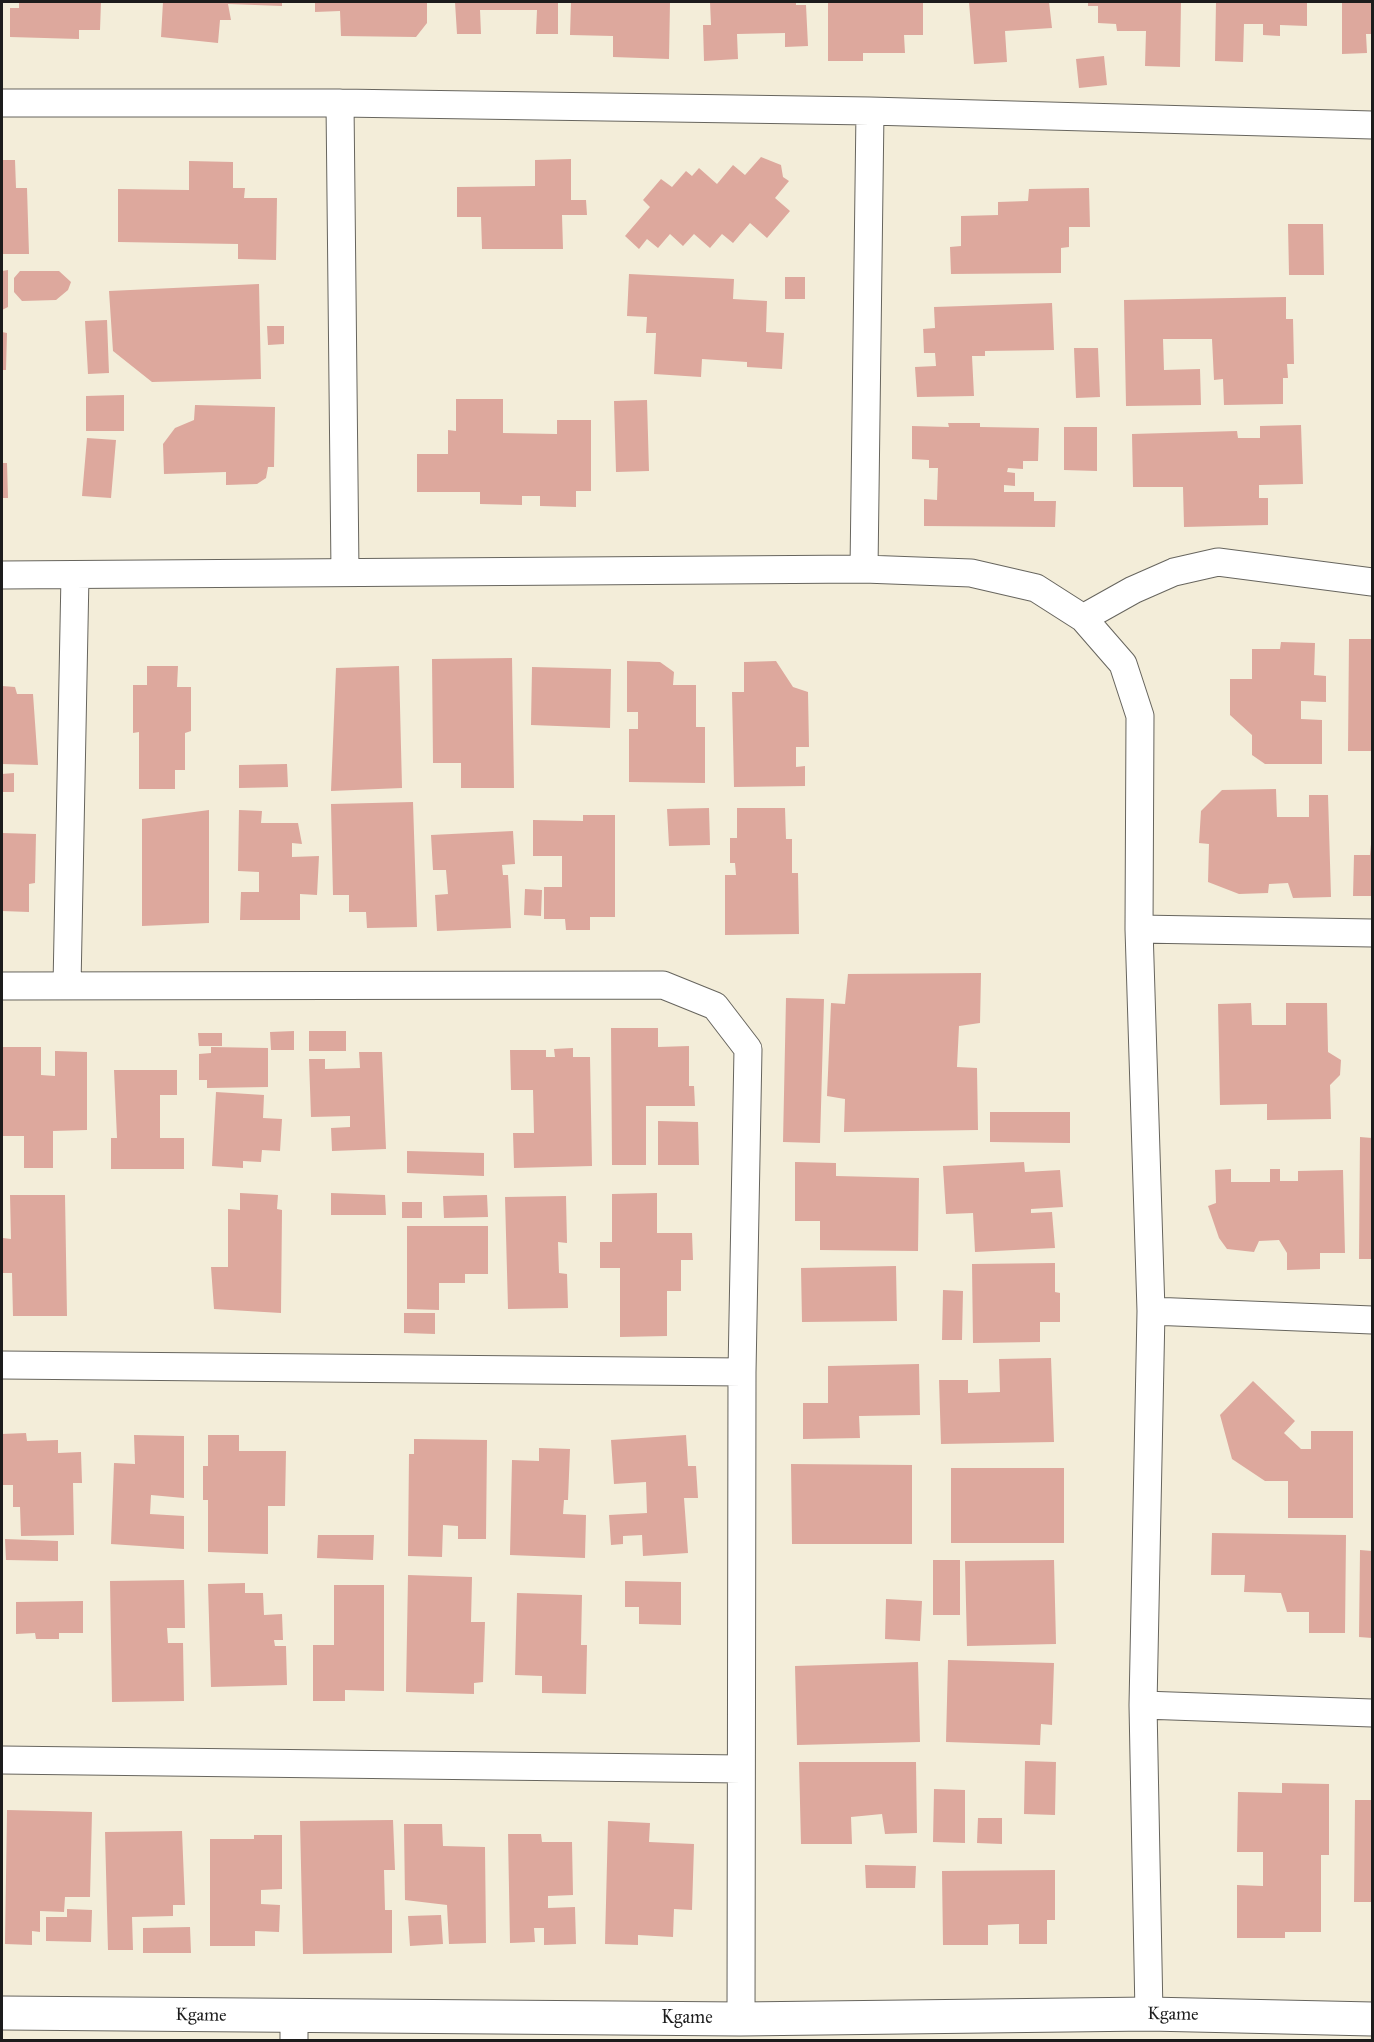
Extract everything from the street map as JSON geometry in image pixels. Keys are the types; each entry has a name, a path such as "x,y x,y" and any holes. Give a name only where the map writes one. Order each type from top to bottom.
{"street":[{"path":"340,103 345,572"},
{"path":"2,104 340,103 870,111 1372,125"},
{"path":"864,569 870,111"},
{"path":"1083,618 1133,590 1174,572 1218,562 1372,582"},
{"path":"2,575 864,569 982,575 1036,588 1083,618 1123,664 1140,716 1139,929 1151,1311 1143,1705 1149,2014"},
{"path":"66,986 75,575"},
{"path":"1139,929 1372,933"},
{"path":"2,986 663,985 715,1006 748,1049 742,1372 741,2019"},
{"path":"1151,1311 1372,1320"},
{"path":"2,1365 742,1372"},
{"path":"1143,1705 1372,1713"},
{"path":"2,1760 741,1769"},
{"name":"Kgame","path":"2,2013 294,2029 741,2019 1149,2014 1372,2019"}],"building":[{"path":"19,2 101,2 100,30 79,30 79,39 10,37 10,8 19,8"},
{"path":"163,2 282,2 282,6 228,4 231,20 220,20 218,43 161,37"},
{"path":"315,2 427,2 427,23 416,37 341,36 340,11 315,12"},
{"path":"455,2 558,2 558,34 536,34 537,10 480,10 481,34 457,34"},
{"path":"571,2 670,2 669,59 613,57 613,36 570,35"},
{"path":"710,2 796,2 796,5 806,5 808,46 785,47 785,33 737,34 738,59 704,61 703,25 711,25"},
{"path":"828,2 923,2 923,35 904,35 905,53 863,53 863,61 828,61"},
{"path":"969,2 1049,2 1052,28 1005,31 1007,62 974,64"},
{"path":"1088,2 1181,2 1180,67 1145,66 1146,31 1117,31 1116,24 1098,23 1098,6 1088,6"},
{"path":"1216,2 1307,2 1307,26 1280,25 1280,36 1263,35 1263,24 1244,24 1243,62 1215,61"},
{"path":"1342,2 1372,2 1372,34 1366,34 1367,53 1342,54"},
{"path":"1104,56 1107,85 1079,88 1076,59"},
{"path":"761,157 781,165 783,177 789,181 775,198 790,211 767,238 750,223 733,243 722,234 710,248 694,234 683,246 670,234 658,248 647,239 639,249 625,236 650,207 643,200 661,179 672,187 686,171 692,176 699,168 717,184 733,165 745,175"},
{"path":"571,159 571,200 586,200 587,215 562,215 563,249 482,249 481,217 457,217 457,187 535,186 535,160"},
{"path":"2,160 15,160 16,188 27,188 29,254 2,254"},
{"path":"189,161 233,162 233,188 245,188 244,198 277,198 276,260 238,259 238,244 118,242 118,189 189,190"},
{"path":"1089,188 1090,227 1069,227 1069,247 1061,248 1061,273 951,274 950,247 961,246 961,216 998,215 998,202 1028,201 1029,189"},
{"path":"1288,224 1323,224 1324,275 1289,275"},
{"path":"8,270 8,307 2,310 2,271"},
{"path":"20,271 59,271 71,282 68,290 56,300 22,301 14,292 14,278"},
{"path":"629,274 734,279 733,299 767,301 766,332 784,333 782,369 747,367 747,362 702,359 701,377 654,374 656,333 646,333 647,317 627,316"},
{"path":"785,277 805,277 805,299 785,299"},
{"path":"259,284 261,379 152,382 113,351 109,291"},
{"path":"1286,297 1286,319 1293,319 1294,364 1287,364 1288,378 1283,378 1283,404 1224,405 1223,379 1214,380 1212,339 1163,339 1164,370 1200,369 1201,405 1126,406 1124,300"},
{"path":"1052,303 1054,350 985,351 985,356 972,356 974,396 917,397 915,367 936,366 935,353 924,353 923,329 935,328 934,307"},
{"path":"107,320 109,373 88,374 85,321"},
{"path":"267,326 284,326 284,344 268,345"},
{"path":"2,332 7,333 6,370 2,370"},
{"path":"1074,348 1098,348 1100,397 1076,398"},
{"path":"124,395 124,431 86,431 86,396"},
{"path":"456,399 503,399 503,433 557,434 557,420 591,420 591,491 576,491 576,507 540,506 540,496 522,496 522,505 480,504 480,492 417,492 417,454 448,454 448,430 456,431"},
{"path":"647,400 649,471 616,472 614,401"},
{"path":"195,405 275,407 274,467 268,467 266,478 257,484 226,485 226,472 164,474 163,444 175,428 194,420"},
{"path":"948,423 980,423 980,427 1039,428 1038,461 1023,461 1023,469 1008,468 1007,472 1015,473 1015,486 1004,485 1004,492 1034,492 1034,501 1056,501 1055,527 924,526 924,499 937,500 938,468 929,468 929,460 912,459 912,426 949,427"},
{"path":"1301,425 1303,484 1259,485 1259,498 1268,498 1268,525 1184,527 1183,487 1133,487 1132,434 1237,431 1238,438 1260,438 1260,426"},
{"path":"1064,427 1097,427 1097,471 1064,470"},
{"path":"87,438 116,440 111,498 82,496"},
{"path":"2,463 7,463 8,498 2,498"},
{"path":"1349,639 1372,639 1372,751 1348,751"},
{"path":"1281,642 1315,643 1314,675 1326,676 1326,702 1301,701 1301,719 1322,720 1322,764 1265,764 1252,755 1252,735 1230,715 1230,679 1252,679 1252,649 1280,649"},
{"path":"512,658 514,788 461,788 461,763 433,763 432,659"},
{"path":"627,661 660,662 674,672 673,685 696,685 696,727 705,727 705,783 629,782 629,729 638,729 638,712 627,712"},
{"path":"776,661 793,687 808,692 809,747 796,747 796,767 805,766 805,786 734,787 732,692 744,692 744,662"},
{"path":"147,666 178,666 177,687 191,687 191,731 185,733 185,770 175,770 175,789 139,789 139,732 133,733 133,685 147,685"},
{"path":"399,666 402,788 331,791 336,668"},
{"path":"532,667 611,669 610,728 531,725"},
{"path":"2,686 15,687 17,694 33,694 38,765 2,764"},
{"path":"287,764 288,787 239,788 239,765"},
{"path":"14,773 14,792 2,792 2,774"},
{"path":"1276,789 1277,817 1309,817 1309,795 1328,795 1331,897 1293,898 1288,883 1269,884 1268,893 1239,894 1208,882 1209,844 1199,843 1201,811 1222,790"},
{"path":"413,802 417,927 367,928 366,912 349,912 349,895 333,895 331,804"},
{"path":"709,808 710,845 669,846 667,809"},
{"path":"737,808 785,808 786,839 792,839 792,873 798,873 799,934 725,935 725,875 736,875 735,863 730,863 730,838 737,838"},
{"path":"209,810 209,923 142,926 142,819"},
{"path":"239,810 262,811 261,823 298,823 302,844 292,843 292,857 319,856 317,895 300,894 300,920 240,920 241,892 259,892 259,872 238,871"},
{"path":"583,815 615,815 615,917 590,917 590,930 566,930 565,919 544,919 544,887 562,887 562,856 533,856 533,820 583,821"},
{"path":"513,831 515,864 502,865 503,875 508,875 511,928 437,931 435,895 448,894 446,870 433,870 431,835"},
{"path":"2,833 36,834 35,883 29,884 29,912 2,911"},
{"path":"1372,833 1372,896 1353,896 1354,855 1370,855"},
{"path":"525,889 542,890 541,916 524,915"},
{"path":"981,973 980,1023 959,1026 957,1067 977,1068 978,1130 844,1132 845,1099 827,1096 831,1003 845,1004 848,974"},
{"path":"786,998 824,999 820,1143 783,1142"},
{"path":"1251,1003 1252,1025 1286,1025 1286,1003 1327,1003 1328,1052 1341,1060 1340,1075 1330,1085 1331,1119 1267,1120 1267,1104 1220,1105 1218,1004"},
{"path":"611,1028 658,1028 658,1047 689,1046 689,1086 694,1086 695,1106 646,1106 646,1165 612,1165"},
{"path":"294,1031 294,1050 271,1050 270,1032"},
{"path":"309,1031 346,1031 346,1051 309,1051"},
{"path":"198,1033 222,1033 222,1046 199,1046"},
{"path":"2,1047 41,1047 41,1075 55,1076 55,1051 87,1052 87,1130 53,1131 53,1168 24,1168 24,1136 2,1136"},
{"path":"211,1047 268,1048 268,1087 207,1088 207,1080 199,1080 199,1054 211,1053"},
{"path":"573,1048 573,1057 590,1057 592,1166 514,1168 513,1133 534,1133 533,1090 511,1090 510,1050 546,1050 546,1057 555,1057 554,1049"},
{"path":"359,1052 382,1052 386,1149 332,1151 331,1128 350,1127 350,1116 311,1117 309,1059 325,1059 325,1069 360,1068"},
{"path":"114,1070 177,1070 177,1095 160,1095 160,1138 184,1138 184,1169 111,1169 111,1138 117,1138"},
{"path":"216,1092 264,1095 263,1118 282,1119 280,1151 262,1150 261,1162 243,1161 243,1168 212,1166"},
{"path":"990,1112 1070,1112 1070,1143 990,1142"},
{"path":"658,1121 698,1122 699,1165 658,1165"},
{"path":"1360,1137 1372,1138 1372,1259 1359,1259"},
{"path":"407,1151 484,1153 484,1176 407,1173"},
{"path":"795,1162 836,1163 836,1176 919,1178 918,1251 820,1250 820,1221 795,1221"},
{"path":"1024,1162 1025,1172 1060,1170 1063,1207 1031,1209 1031,1213 1052,1212 1055,1248 975,1252 973,1213 946,1214 943,1166"},
{"path":"1231,1169 1231,1182 1270,1182 1270,1169 1280,1169 1280,1181 1298,1181 1298,1171 1343,1170 1345,1253 1320,1253 1320,1269 1287,1270 1287,1253 1279,1240 1259,1241 1254,1252 1227,1249 1219,1238 1208,1206 1216,1203 1215,1170"},
{"path":"240,1193 278,1195 277,1209 282,1210 281,1313 214,1309 211,1267 228,1267 228,1209 240,1210"},
{"path":"331,1193 385,1195 386,1215 331,1215"},
{"path":"657,1193 657,1233 692,1233 693,1260 681,1260 681,1291 667,1291 667,1336 620,1337 620,1268 600,1268 600,1242 612,1242 612,1194"},
{"path":"10,1195 65,1195 67,1316 13,1316 12,1273 3,1273 3,1238 11,1239"},
{"path":"487,1195 488,1217 444,1218 443,1196"},
{"path":"566,1196 567,1243 558,1242 559,1273 567,1274 568,1308 508,1309 505,1197"},
{"path":"402,1202 422,1202 422,1218 402,1218"},
{"path":"407,1226 488,1226 488,1274 465,1274 465,1283 439,1283 439,1310 407,1309"},
{"path":"1055,1263 1055,1292 1060,1293 1060,1322 1040,1322 1040,1342 973,1343 972,1264"},
{"path":"896,1266 897,1321 802,1322 801,1268"},
{"path":"943,1290 963,1291 962,1340 942,1340"},
{"path":"404,1313 435,1313 435,1334 404,1333"},
{"path":"1051,1358 1054,1442 941,1444 939,1380 968,1380 968,1393 1000,1392 999,1359"},
{"path":"919,1364 920,1415 859,1416 860,1438 803,1439 803,1403 828,1403 828,1366"},
{"path":"1253,1381 1295,1421 1284,1433 1301,1449 1311,1449 1311,1431 1353,1431 1353,1518 1288,1518 1288,1481 1265,1481 1232,1459 1220,1415"},
{"path":"26,1433 27,1441 58,1440 58,1453 81,1452 82,1483 73,1483 74,1535 21,1536 20,1507 13,1507 13,1485 2,1485 2,1434"},
{"path":"134,1435 184,1436 184,1498 151,1495 150,1514 184,1516 184,1549 111,1544 114,1463 135,1464"},
{"path":"208,1435 239,1435 239,1451 286,1451 285,1506 268,1506 268,1554 208,1552 208,1500 203,1500 203,1466 208,1466"},
{"path":"686,1435 688,1466 696,1466 698,1498 684,1498 688,1553 643,1556 642,1535 623,1536 623,1544 611,1545 609,1515 647,1513 646,1482 614,1484 611,1440"},
{"path":"414,1439 487,1440 486,1539 458,1539 458,1526 443,1525 442,1557 408,1556 409,1454 414,1454"},
{"path":"539,1448 570,1449 568,1500 564,1500 563,1514 586,1515 585,1558 510,1555 512,1460 539,1461"},
{"path":"791,1464 912,1465 912,1544 792,1544"},
{"path":"951,1468 1064,1468 1064,1543 951,1543"},
{"path":"1212,1533 1346,1535 1345,1633 1309,1633 1309,1612 1287,1612 1281,1593 1244,1592 1245,1575 1211,1575"},
{"path":"318,1535 374,1535 373,1560 317,1558"},
{"path":"5,1539 58,1541 58,1561 6,1560"},
{"path":"1360,1550 1372,1551 1372,1638 1359,1637"},
{"path":"933,1560 960,1560 960,1615 933,1615"},
{"path":"1054,1560 1056,1644 967,1646 965,1561"},
{"path":"408,1575 472,1577 471,1622 485,1622 483,1682 474,1683 474,1694 406,1692"},
{"path":"184,1580 185,1628 167,1628 168,1643 183,1643 184,1701 112,1702 110,1581"},
{"path":"625,1581 681,1582 681,1625 639,1624 639,1607 625,1607"},
{"path":"245,1583 245,1593 263,1593 264,1615 282,1614 283,1640 274,1640 275,1646 286,1646 287,1685 211,1687 208,1584"},
{"path":"334,1585 384,1585 384,1691 345,1690 345,1701 313,1701 313,1645 334,1645"},
{"path":"517,1593 582,1595 581,1645 587,1645 586,1694 542,1693 542,1676 515,1675"},
{"path":"886,1599 922,1601 920,1641 885,1639"},
{"path":"83,1601 83,1633 59,1633 59,1639 36,1639 35,1633 16,1634 16,1602"},
{"path":"948,1660 1054,1663 1052,1725 1041,1724 1040,1745 946,1742"},
{"path":"918,1662 920,1742 797,1745 795,1666"},
{"path":"1025,1761 1056,1762 1055,1815 1024,1814"},
{"path":"799,1762 916,1762 917,1833 885,1834 882,1814 851,1817 852,1844 801,1844"},
{"path":"1282,1783 1329,1784 1329,1855 1321,1855 1321,1932 1285,1932 1285,1938 1237,1938 1237,1885 1263,1886 1263,1852 1237,1852 1238,1792 1282,1793"},
{"path":"934,1789 965,1790 965,1843 933,1842"},
{"path":"1355,1800 1372,1800 1372,1902 1354,1902"},
{"path":"7,1810 92,1812 90,1897 65,1897 64,1912 40,1911 40,1932 32,1931 32,1945 5,1944"},
{"path":"978,1818 1002,1818 1002,1844 977,1843"},
{"path":"393,1820 395,1870 384,1870 385,1910 392,1910 392,1953 303,1954 300,1821"},
{"path":"608,1821 650,1823 649,1842 694,1844 692,1910 674,1909 673,1937 638,1935 638,1945 605,1944"},
{"path":"404,1824 442,1824 443,1846 485,1847 486,1943 449,1944 447,1905 405,1900"},
{"path":"182,1831 185,1905 173,1905 173,1916 132,1917 133,1950 108,1950 105,1832"},
{"path":"508,1834 541,1834 542,1842 572,1842 573,1895 548,1896 548,1908 575,1907 576,1944 544,1945 544,1928 534,1928 535,1942 510,1943"},
{"path":"254,1835 282,1835 282,1889 261,1890 261,1904 280,1905 279,1932 255,1931 255,1946 210,1946 210,1839 254,1839"},
{"path":"865,1865 916,1866 915,1888 866,1888"},
{"path":"1055,1870 1055,1920 1047,1920 1047,1944 1019,1944 1019,1924 988,1925 988,1945 943,1945 942,1871"},
{"path":"67,1909 92,1910 91,1942 46,1941 46,1917 67,1917"},
{"path":"441,1915 443,1944 410,1946 408,1916"},
{"path":"190,1927 191,1953 143,1953 143,1928"}]}
